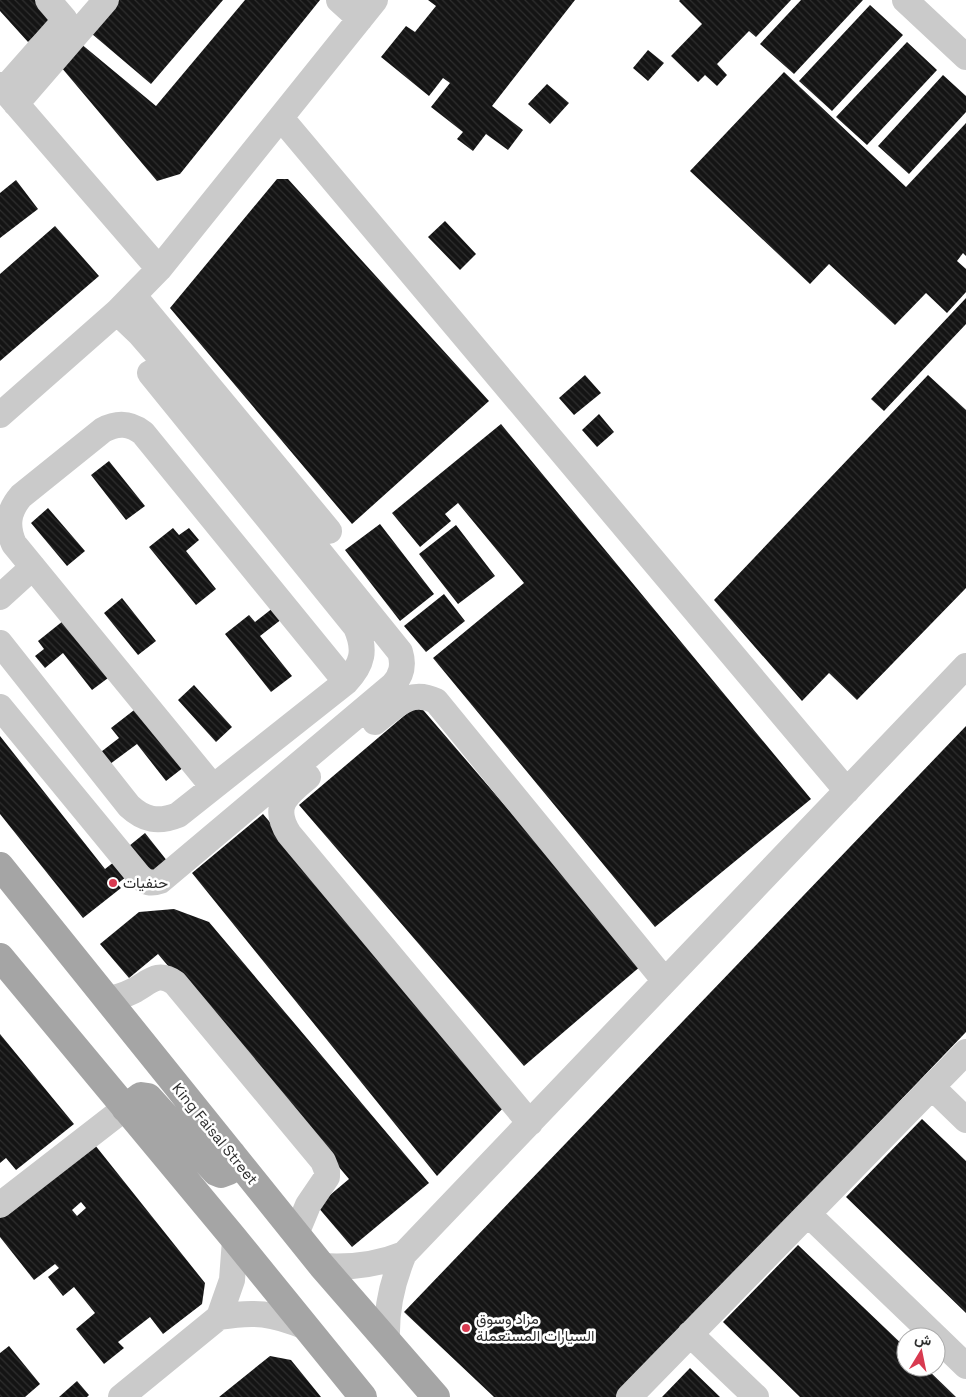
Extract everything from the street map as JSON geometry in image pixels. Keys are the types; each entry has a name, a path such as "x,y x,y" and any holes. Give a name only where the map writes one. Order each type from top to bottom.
{"main road":[{"name":"King Faisal Street","path":"0,866 322,1266 436,1397"},
{"path":"0,957 363,1397"},
{"path":"125,1108 141,1096 148,1097 216,1172 221,1174 229,1171 232,1154"}],"street":[{"path":"48,0 65,20"},
{"path":"7,93 83,0"},
{"path":"7,93 106,0"},
{"path":"0,415 119,310 159,269 368,9 339,0"},
{"path":"905,0 964,51"},
{"path":"7,93 159,269"},
{"path":"281,118 847,791"},
{"path":"119,310 329,531"},
{"path":"0,644 129,806 146,818 157,820 168,819 178,815 346,682 355,673 360,662 363,651 361,638 356,627 128,345 119,310"},
{"path":"0,707 139,876 148,882 154,883 160,881 378,698 393,685 401,674 403,659 400,652 198,401 119,310"},
{"path":"213,787 14,544 10,534 10,514 14,504 21,496 103,430 121,424 129,425 143,433 346,682"},
{"path":"0,597 33,567"},
{"path":"386,1339 386,1317 390,1295 404,1254 966,666"},
{"path":"530,1123 289,834 281,819 281,810 287,794 407,698 427,697 436,701 665,981"},
{"path":"107,999 126,995 156,977 170,978 323,1161 327,1177 308,1205 296,1234"},
{"path":"629,1397 966,1052"},
{"path":"932,1087 966,1120"},
{"path":"0,1205 125,1108"},
{"path":"808,1214 926,1327"},
{"path":"219,1317 232,1280 235,1240"},
{"path":"322,1266 343,1268 364,1266 385,1262 404,1254"},
{"path":"122,1397 219,1317 242,1313 264,1313 285,1318 306,1327"},
{"path":"690,1334 756,1397"},
{"path":"946,1347 966,1366"}],"building":[{"path":"0,0 35,0 52,19 28,42 0,11"},
{"path":"109,0 223,0 151,84 85,28"},
{"path":"245,0 320,0 180,174 157,181 61,67 80,43 156,106"},
{"path":"428,0 575,0 492,106 523,130 508,150 486,134 473,151 457,139 463,132 431,107 450,83 443,78 429,96 381,57 406,26 415,32 436,6"},
{"path":"680,0 791,0 756,37 749,31 717,64 727,75 717,86 705,75 698,82 671,56 702,24"},
{"path":"801,0 863,0 794,74 760,44"},
{"path":"870,5 903,35 832,111 799,81"},
{"path":"907,42 937,70 867,145 836,117"},
{"path":"648,50 664,63 648,81 633,68"},
{"path":"784,72 906,187 966,123 966,256 963,253 957,261 966,269 966,292 947,313 926,293 895,325 829,264 810,284 690,171"},
{"path":"943,75 966,96 966,112 909,174 878,146"},
{"path":"547,84 569,103 550,124 528,104"},
{"path":"277,179 288,179 489,401 352,524 170,308"},
{"path":"16,180 38,209 0,238 0,193"},
{"path":"445,221 476,254 460,270 428,237"},
{"path":"55,226 99,276 0,361 0,274"},
{"path":"966,298 966,324 884,411 871,399"},
{"path":"585,375 601,393 574,415 559,398"},
{"path":"928,375 966,410 966,588 857,700 829,673 802,701 714,600"},
{"path":"599,414 614,432 597,447 582,430"},
{"path":"501,424 811,799 655,927 433,658 524,583 458,503 445,514 451,521 420,547 392,513"},
{"path":"109,461 145,506 126,520 91,475"},
{"path":"48,508 85,551 67,566 31,523"},
{"path":"380,524 434,594 400,621 345,550"},
{"path":"456,525 495,576 458,604 419,554"},
{"path":"173,528 179,535 189,528 199,540 186,551 216,589 196,605 149,547"},
{"path":"444,594 465,621 426,652 404,626"},
{"path":"122,598 156,641 138,655 104,613"},
{"path":"278,604 287,615 260,636 292,676 271,692 225,634 249,615 255,622"},
{"path":"63,621 108,678 92,690 63,653 45,668 35,656 44,649 38,641"},
{"path":"194,685 232,727 216,742 178,700"},
{"path":"418,704 642,965 524,1066 299,805"},
{"path":"138,707 184,767 166,781 137,744 106,767 97,755 119,738 111,728"},
{"path":"966,726 966,1032 616,1397 494,1397 404,1312"},
{"path":"0,736 105,869 114,862 126,877 117,884 121,888 83,918 0,814"},
{"path":"263,814 507,1104 437,1176 192,873"},
{"path":"145,833 168,862 152,875 129,846"},
{"path":"174,909 209,922 429,1183 352,1247 317,1206 349,1179 158,954 129,978 100,944 139,912"},
{"path":"0,1034 74,1124 16,1170 6,1158 0,1163"},
{"path":"922,1119 966,1161 966,1313 846,1197"},
{"path":"91,1140 205,1283 202,1304 163,1334 150,1317 118,1342 124,1348 104,1364 76,1329 95,1313 74,1287 63,1296 48,1277 59,1268 55,1264 34,1280 0,1237 0,1214","holes":["81,1202 86,1208 77,1216 72,1210"]},
{"path":"798,1245 896,1338 896,1377 935,1377 956,1397 800,1397 723,1322"},
{"path":"9,1346 40,1384 25,1397 0,1397 0,1353"},
{"path":"270,1356 291,1360 321,1397 219,1397"},
{"path":"690,1368 720,1397 662,1397"},
{"path":"77,1381 89,1395 87,1397 59,1397"}],"place":[{"name":"حنفيات","path":"113,883"},
{"name":"مزاد وسوق السيارات المستعملة","path":"466,1328"}]}
